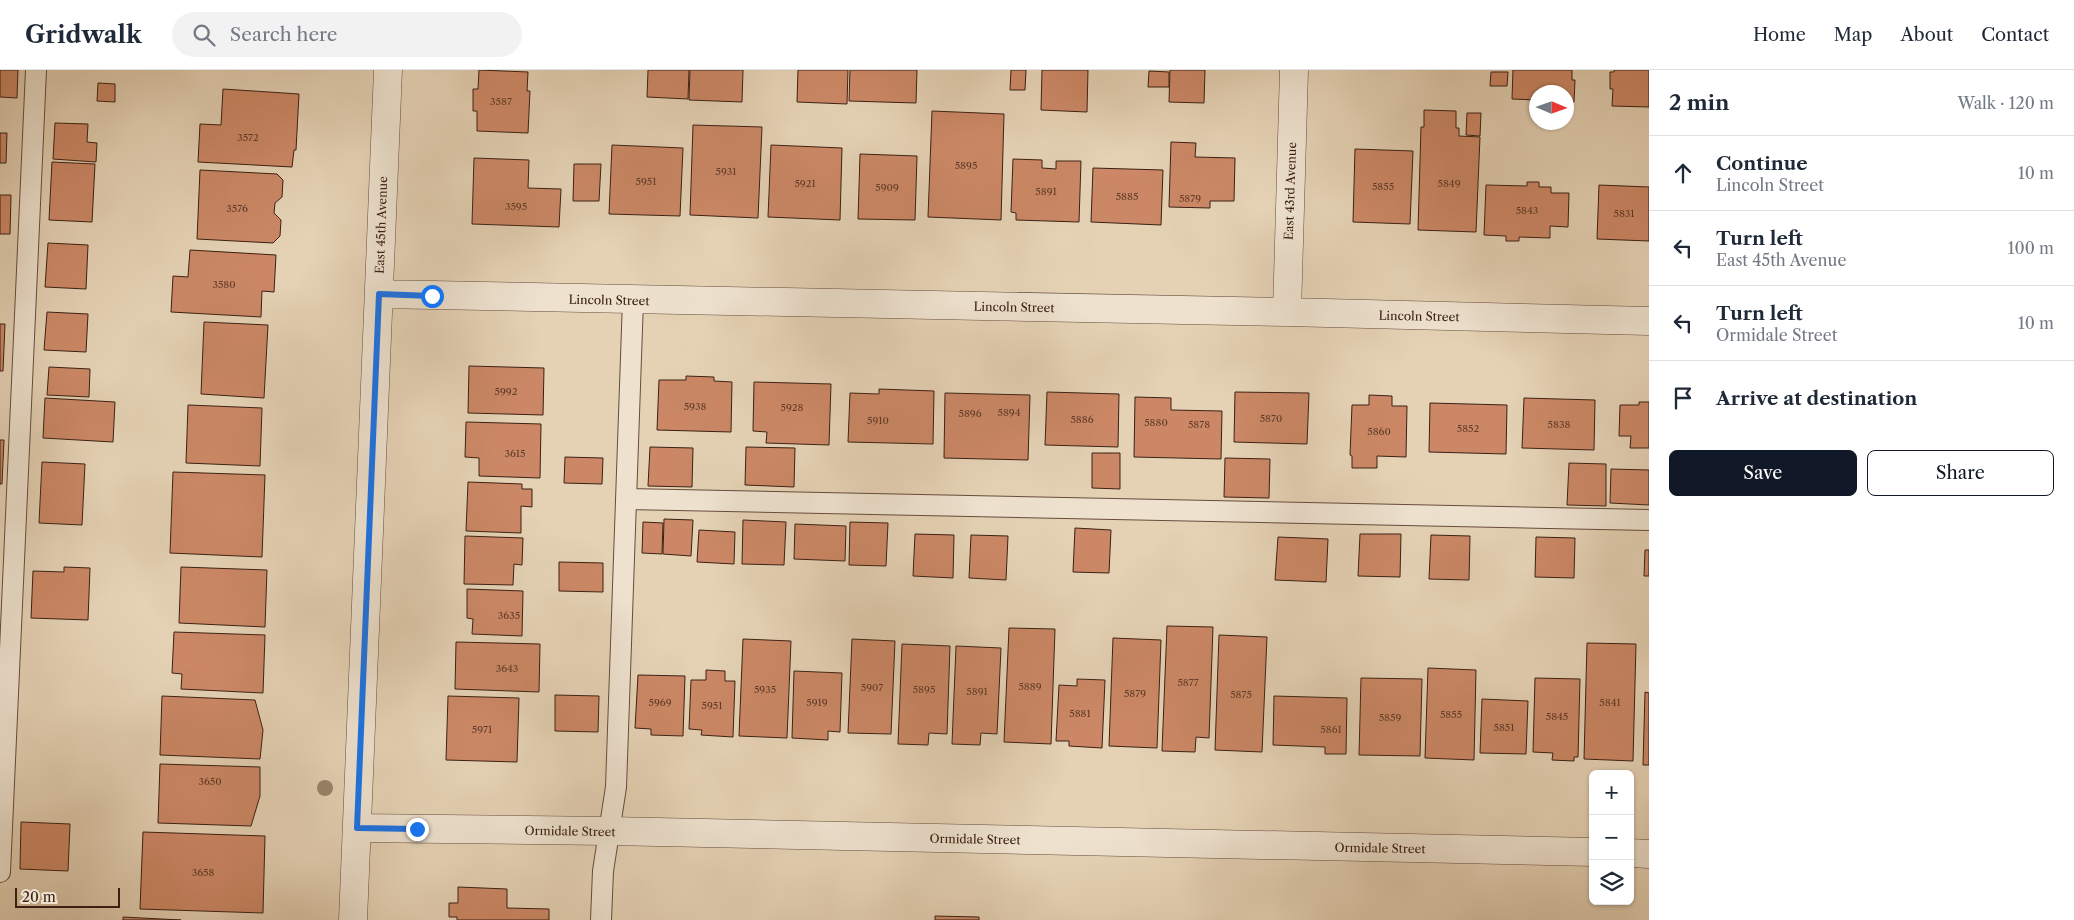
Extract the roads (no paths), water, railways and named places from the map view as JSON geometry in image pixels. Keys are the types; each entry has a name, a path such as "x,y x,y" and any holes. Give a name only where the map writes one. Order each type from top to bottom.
{"street":[{"name":"East 45th Avenue","path":"353,920 388,70"},
{"name":"East 43rd Avenue","path":"1287,312 1294,70"},
{"name":"Lincoln Street","path":"379,294 1287,312 1649,322"},
{"name":"Ormidale Street","path":"357,828 609,831 1589,852"},
{"path":"1634,853 1649,854"}],"lane":[{"path":"0,872 36,70"},
{"path":"601,920 603,871 616,787 633,300"},
{"path":"627,499 1649,520"}]}
